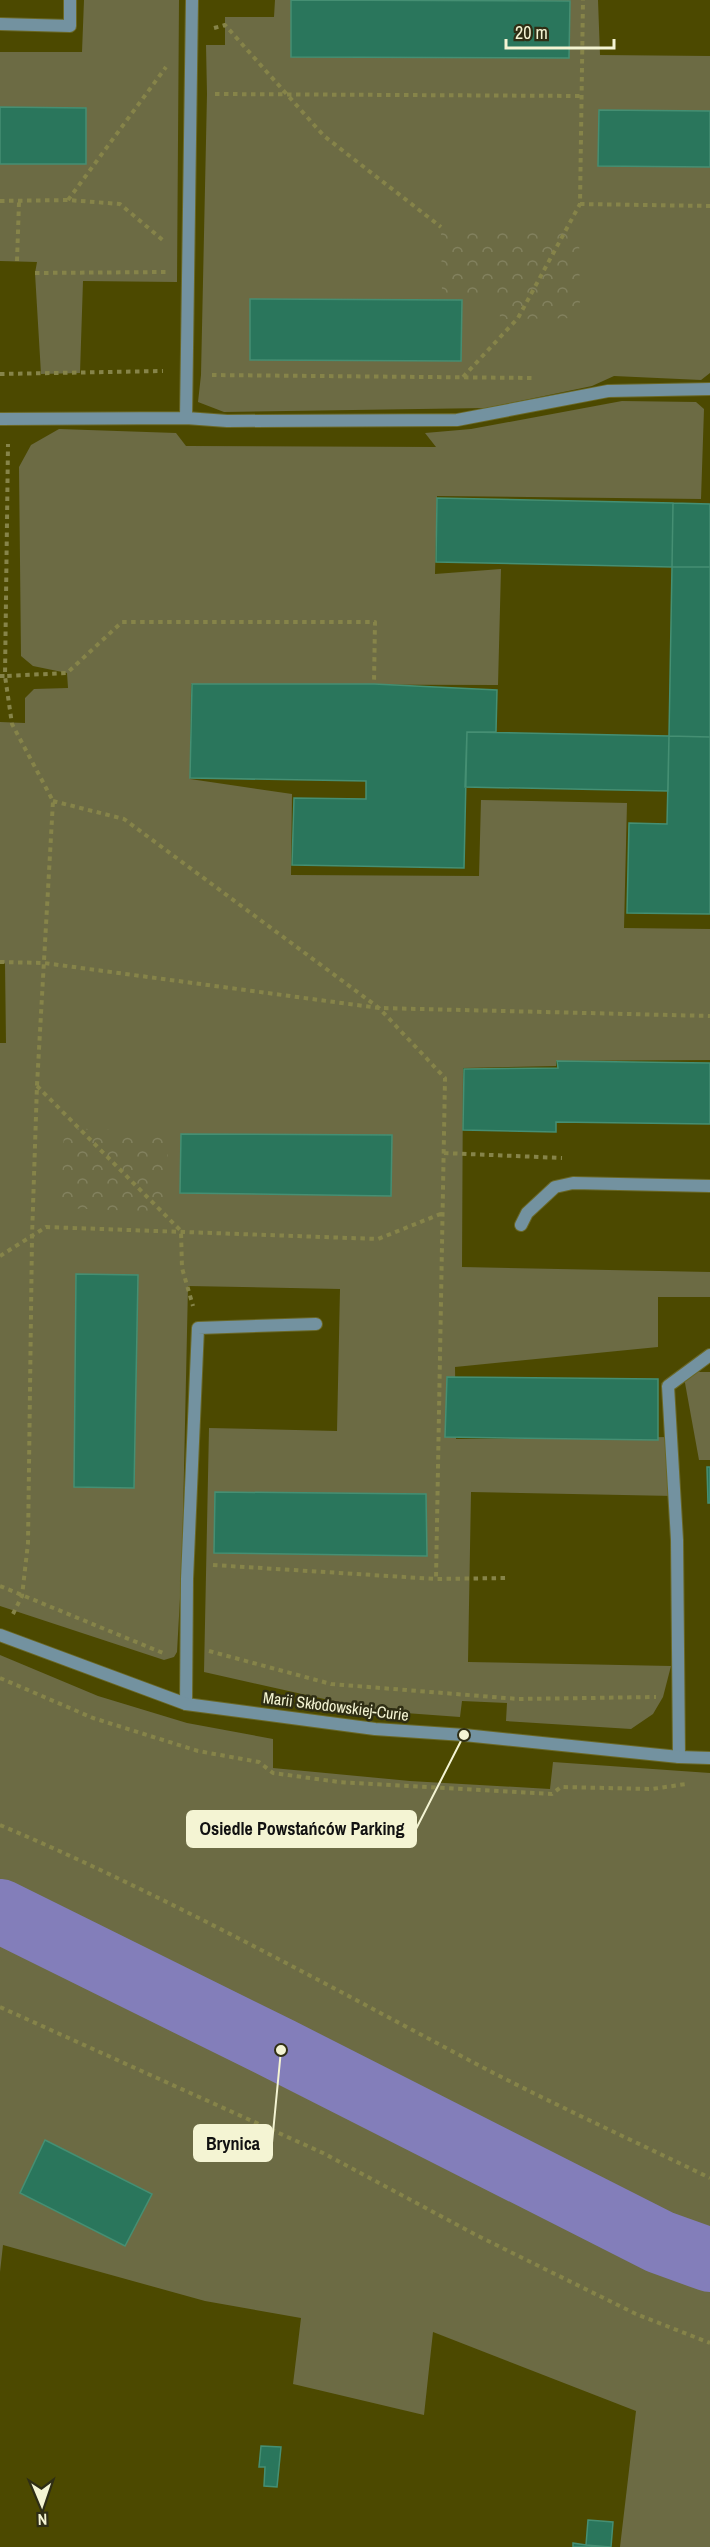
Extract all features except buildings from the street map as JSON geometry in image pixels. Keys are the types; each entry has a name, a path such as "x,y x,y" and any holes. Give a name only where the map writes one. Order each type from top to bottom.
{"street":[{"path":"0,24 70,26 70,0"},
{"path":"186,418 192,0"},
{"path":"4,419 65,417 186,418 227,421 457,420 608,391 710,389"},
{"path":"521,1225 527,1213 555,1187 573,1182 710,1186"},
{"path":"186,1704 187,1579 198,1328 316,1324"},
{"path":"679,1757 676,1540 668,1386 710,1355"},
{"name":"Marii Skłodowskiej-Curie","path":"2,1636 186,1704 375,1729 710,1758"}],"path":[{"path":"463,377 518,318 580,204 583,0"},
{"path":"69,200 180,48 191,37 225,25 285,95 324,136 441,227"},
{"path":"190,94 583,96"},
{"path":"0,201 69,200 120,204 187,266"},
{"path":"17,261 19,202"},
{"path":"580,204 710,206"},
{"path":"35,273 187,266"},
{"path":"0,374 186,371 201,375 539,378"},
{"path":"2,1636 22,1596 29,1522 32,1238 37,1085 53,801 12,724 3,676 4,419"},
{"path":"3,676 67,674 122,622 375,622 374,684"},
{"path":"53,801 124,819 380,1008 445,1078 436,1579"},
{"path":"0,962 44,963 380,1008 710,1016"},
{"path":"37,1085 181,1231 182,1268 198,1328"},
{"path":"0,1257 46,1227 378,1239 444,1213"},
{"path":"187,1579 204,1564 436,1579 508,1578"},
{"path":"0,1586 187,1662 204,1649 331,1684 519,1699 663,1697 679,1712"},
{"path":"0,1678 93,1718 198,1751 259,1762 273,1773 339,1782 552,1794 561,1787 652,1789 687,1784"},
{"path":"0,1825 75,1856 485,2068 710,2178"},
{"path":"0,2007 323,2153 478,2236 626,2309 710,2343"}],"green space":[{"path":"84,0 179,0 177,282 83,281 80,373 41,374 35,273 37,262 0,261 0,52 82,52"},
{"path":"275,0 598,0 600,55 710,56 710,373 701,380 614,376 592,386 486,408 224,412 198,402 201,375 206,45 225,45 225,17 274,17"},
{"path":"579,226 580,318 500,319 499,293 442,293 441,227"},
{"path":"622,401 696,402 704,409 701,499 437,496 435,574 501,569 498,685 191,684 190,779 292,794 291,875 479,876 481,800 627,803 624,928 710,929 710,1060 556,1061 556,1066 463,1068 462,1267 710,1272 710,1297 658,1297 658,1347 455,1367 456,1439 674,1437 674,1496 471,1492 468,1662 671,1666 663,1697 653,1714 631,1729 506,1721 507,1703 462,1701 460,1717 378,1711 204,1672 209,1428 337,1431 340,1289 188,1286 182,1562 177,1652 174,1657 164,1660 0,1606 0,1043 6,1043 5,963 0,963 0,722 25,723 25,698 34,689 68,688 67,673 33,666 21,656 19,467 31,445 59,429 176,433 186,446 436,447 425,433 471,429"},
{"path":"64,1128 169,1132 165,1212 61,1208"},
{"path":"683,1372 710,1372 710,1460 699,1460"},
{"path":"0,1655 98,1696 187,1723 273,1739 273,1768 410,1781 550,1789 553,1762 710,1773 710,2237 468,2124 39,1902 0,1886"},
{"path":"0,1939 638,2261 710,2283 710,2547 620,2547 636,2411 433,2332 424,2415 293,2384 301,2318 205,2301 3,2245 0,2272"}],"waterway":[{"path":"0,1911 660,2242 710,2260"}],"place":[{"name":"Osiedle Powstańców Parking","path":"464,1735"},
{"name":"Brynica","path":"281,2050"}]}
